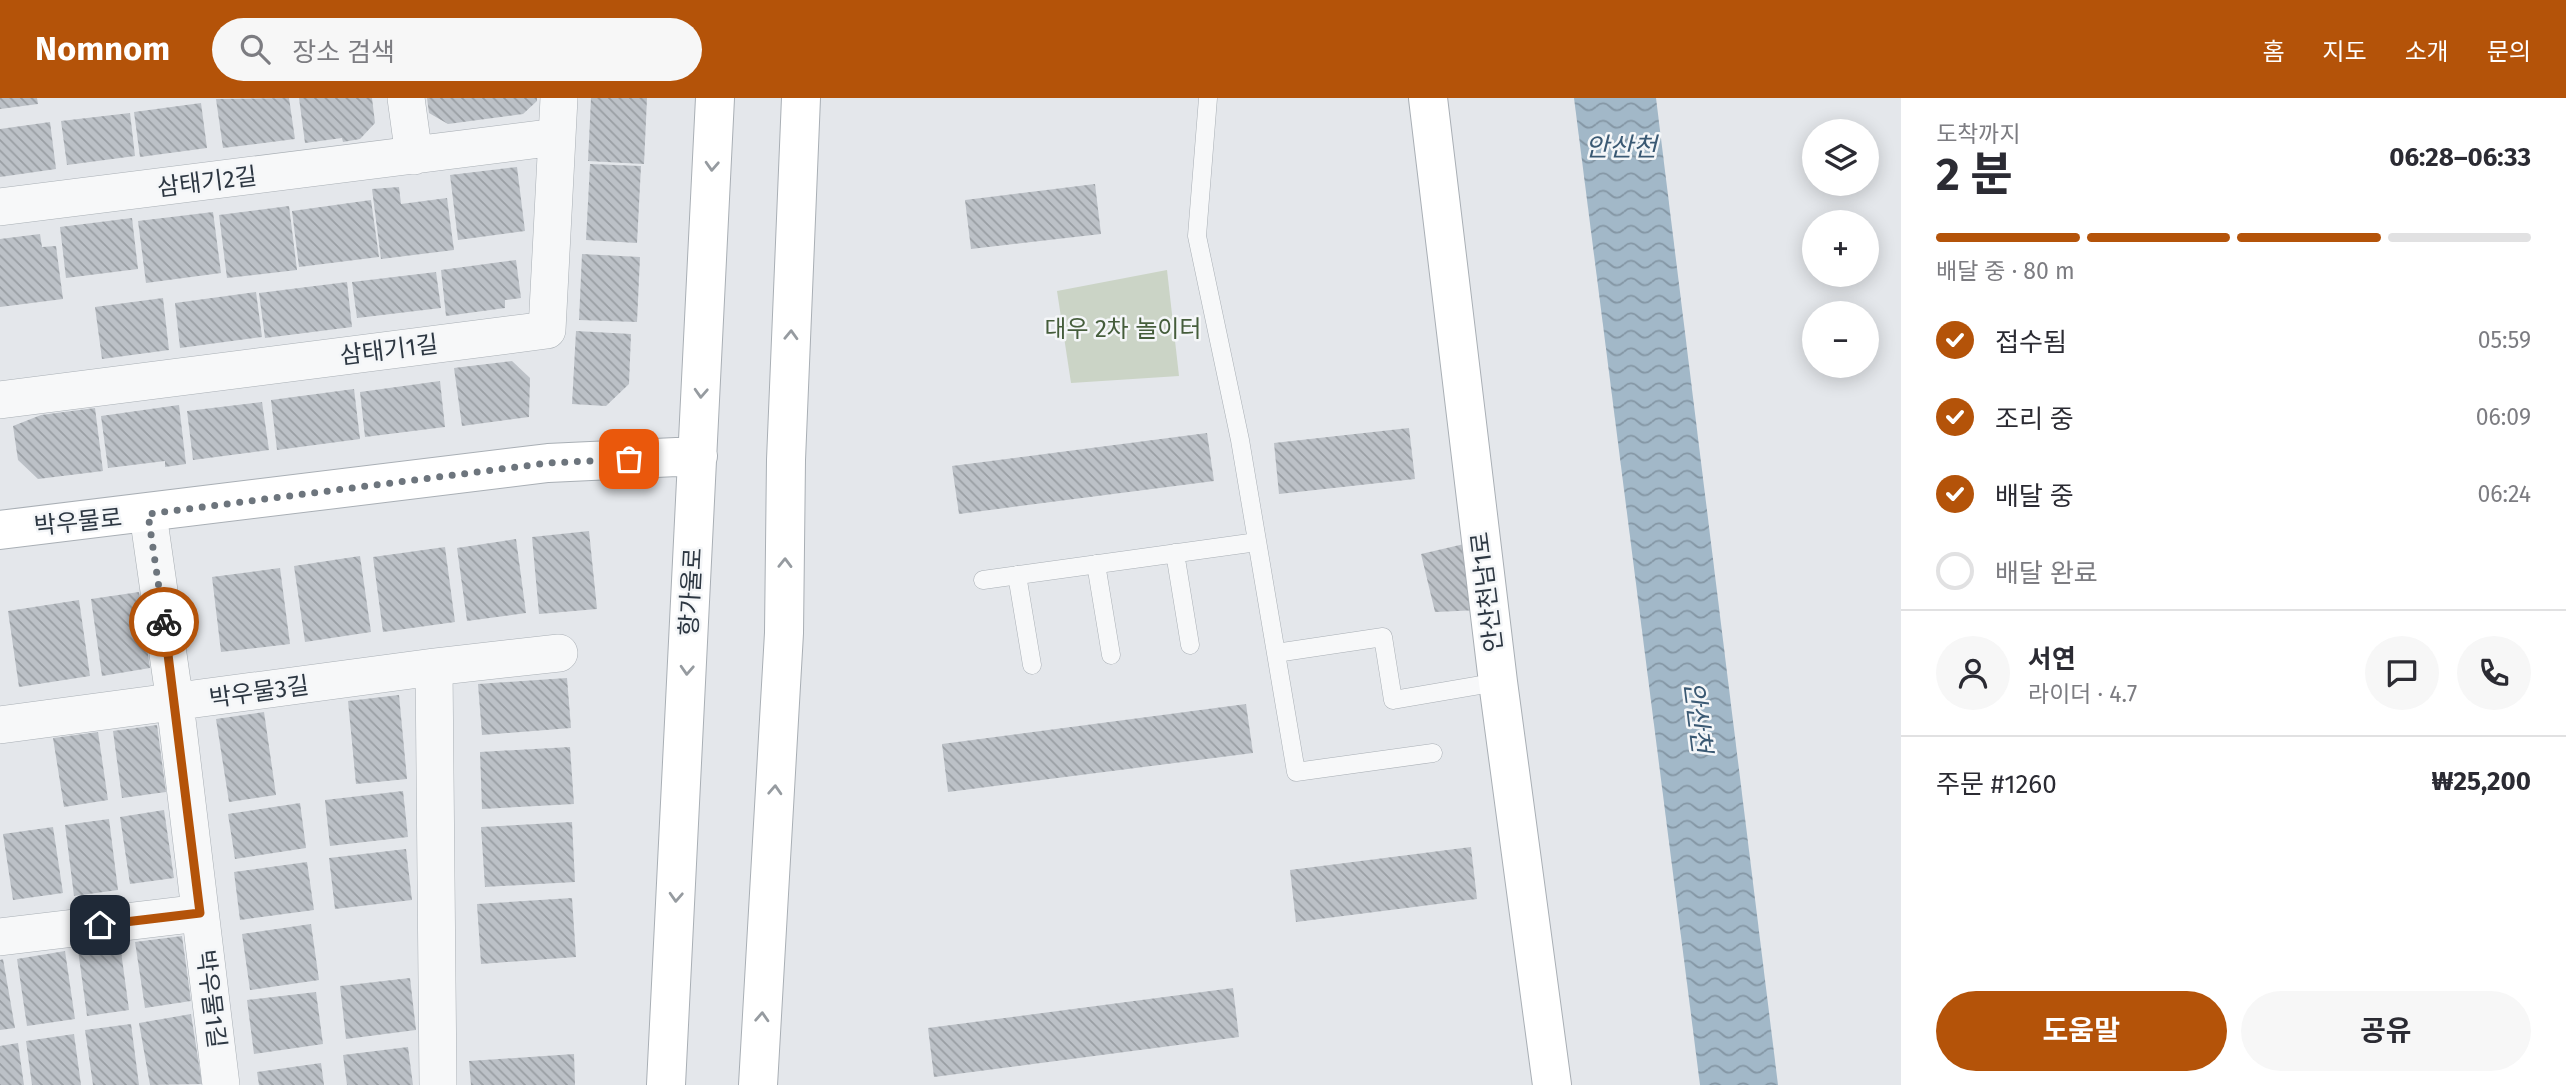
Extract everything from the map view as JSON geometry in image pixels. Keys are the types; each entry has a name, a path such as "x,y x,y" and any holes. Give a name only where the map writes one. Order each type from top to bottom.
{"main road":[{"name":"항가울로","path":"666,1085 715,98"},
{"path":"758,1085 784,633 786,460 801,98"},
{"name":"안산천남1로","path":"1428,98 1498,682 1552,1085"},
{"name":"박우물로","path":"0,530 548,463 698,456"}],"street":[{"path":"407,98 414,156"},
{"name":"삼태기1길","path":"0,400 547,330 559,98"},
{"name":"삼태기2길","path":"0,207 556,137"},
{"name":"박우물1길","path":"148,514 175,703 222,1085"},
{"name":"박우물3길","path":"0,725 559,653"},
{"path":"434,667 438,1085"},
{"path":"0,937 200,913"}],"lane":[{"path":"1208,98 1197,236 1240,440 1296,772 1433,753"},
{"path":"983,580 1258,542"},
{"path":"1175,553 1191,645"},
{"path":"1096,564 1111,655"},
{"path":"1017,575 1032,665"},
{"path":"1276,653 1383,637 1393,700 1498,682"}],"green space":[{"name":"대우 2차 놀이터","path":"1167,270 1179,376 1071,383 1057,291"}],"water":[{"name":"안산천","path":"1574,98 1656,98 1778,1085 1700,1085"}],"building":[{"path":"0,98 37,98 38,104 0,109"},
{"path":"289,98 295,139 223,148 216,99"},
{"path":"299,98 372,98 375,123 360,139 343,142 342,138 305,143"},
{"path":"427,98 537,98 537,101 523,114 448,124 429,113"},
{"path":"591,98 647,98 644,164 588,161"},
{"path":"201,103 207,148 140,157 134,112"},
{"path":"130,113 135,156 67,165 61,121"},
{"path":"50,122 56,169 0,177 0,129"},
{"path":"590,164 641,166 637,243 586,240"},
{"path":"517,167 525,231 458,240 450,175"},
{"path":"1095,184 1101,234 971,249 965,200"},
{"path":"399,187 401,204 447,198 454,250 381,259 372,189"},
{"path":"371,200 379,257 299,267 292,211"},
{"path":"289,206 297,270 227,278 219,215"},
{"path":"213,212 221,273 146,283 138,221"},
{"path":"132,218 138,269 66,278 60,227"},
{"path":"40,234 42,247 56,246 63,299 0,307 0,239"},
{"path":"582,254 640,257 637,322 579,320"},
{"path":"516,260 521,298 505,300 505,308 446,316 441,270"},
{"path":"436,272 441,308 357,318 352,282"},
{"path":"347,282 352,327 265,338 259,293"},
{"path":"256,292 262,337 180,348 175,303"},
{"path":"163,298 169,350 102,359 95,307"},
{"path":"576,331 631,334 629,384 606,406 572,404"},
{"path":"512,361 530,378 529,417 462,426 454,368"},
{"path":"440,381 445,427 365,437 360,392"},
{"path":"354,389 360,439 277,450 271,400"},
{"path":"262,402 269,450 193,460 187,411"},
{"path":"179,405 186,464 165,467 165,461 108,468 101,416"},
{"path":"95,408 103,471 38,479 18,460 13,426 41,415"},
{"path":"1409,428 1415,479 1279,494 1274,443"},
{"path":"1207,433 1214,481 959,514 952,466"},
{"path":"589,531 597,609 539,614 532,537"},
{"path":"516,539 526,613 467,621 457,548"},
{"path":"1464,544 1480,610 1435,612 1421,554"},
{"path":"445,547 455,622 383,632 373,557"},
{"path":"360,556 371,632 305,642 294,566"},
{"path":"280,568 290,644 221,652 212,577"},
{"path":"139,592 150,668 102,676 91,599"},
{"path":"79,600 90,676 19,687 8,611"},
{"path":"567,678 571,728 482,735 478,684"},
{"path":"399,695 407,779 356,784 348,701"},
{"path":"1246,704 1253,753 948,792 942,744"},
{"path":"264,712 276,795 229,802 216,719"},
{"path":"157,725 166,792 122,798 113,731"},
{"path":"98,732 108,800 64,807 53,738"},
{"path":"570,747 574,804 482,809 480,752"},
{"path":"403,791 408,837 330,846 325,800"},
{"path":"300,803 306,848 235,859 228,814"},
{"path":"164,810 174,878 130,884 120,817"},
{"path":"109,819 118,890 74,896 65,825"},
{"path":"572,822 575,882 485,887 481,827"},
{"path":"53,827 63,893 13,900 3,834"},
{"path":"1471,847 1477,899 1296,922 1290,870"},
{"path":"406,849 412,900 335,909 329,858"},
{"path":"307,862 314,910 240,920 234,872"},
{"path":"572,898 576,957 481,964 477,904"},
{"path":"311,924 319,980 250,990 242,934"},
{"path":"182,936 191,1001 145,1008 135,942"},
{"path":"120,944 129,1010 87,1016 78,950"},
{"path":"65,951 75,1019 27,1026 17,959"},
{"path":"3,959 15,1028 0,1030 0,960"},
{"path":"410,978 416,1030 346,1039 340,986"},
{"path":"1233,988 1239,1037 934,1077 928,1028"},
{"path":"316,992 323,1044 254,1054 247,1000"},
{"path":"191,1014 202,1084 150,1085 139,1023"},
{"path":"131,1024 139,1085 93,1085 85,1030"},
{"path":"74,1034 81,1085 32,1085 26,1041"},
{"path":"18,1043 24,1085 0,1085 0,1046"},
{"path":"408,1047 413,1085 347,1085 343,1055"},
{"path":"574,1054 575,1085 471,1085 469,1061"},
{"path":"321,1063 324,1085 259,1085 257,1072"}],"way so far":[{"path":"164,622 148,514 548,463 629,459"}],"route":[{"path":"100,925 200,913 164,622"}]}
